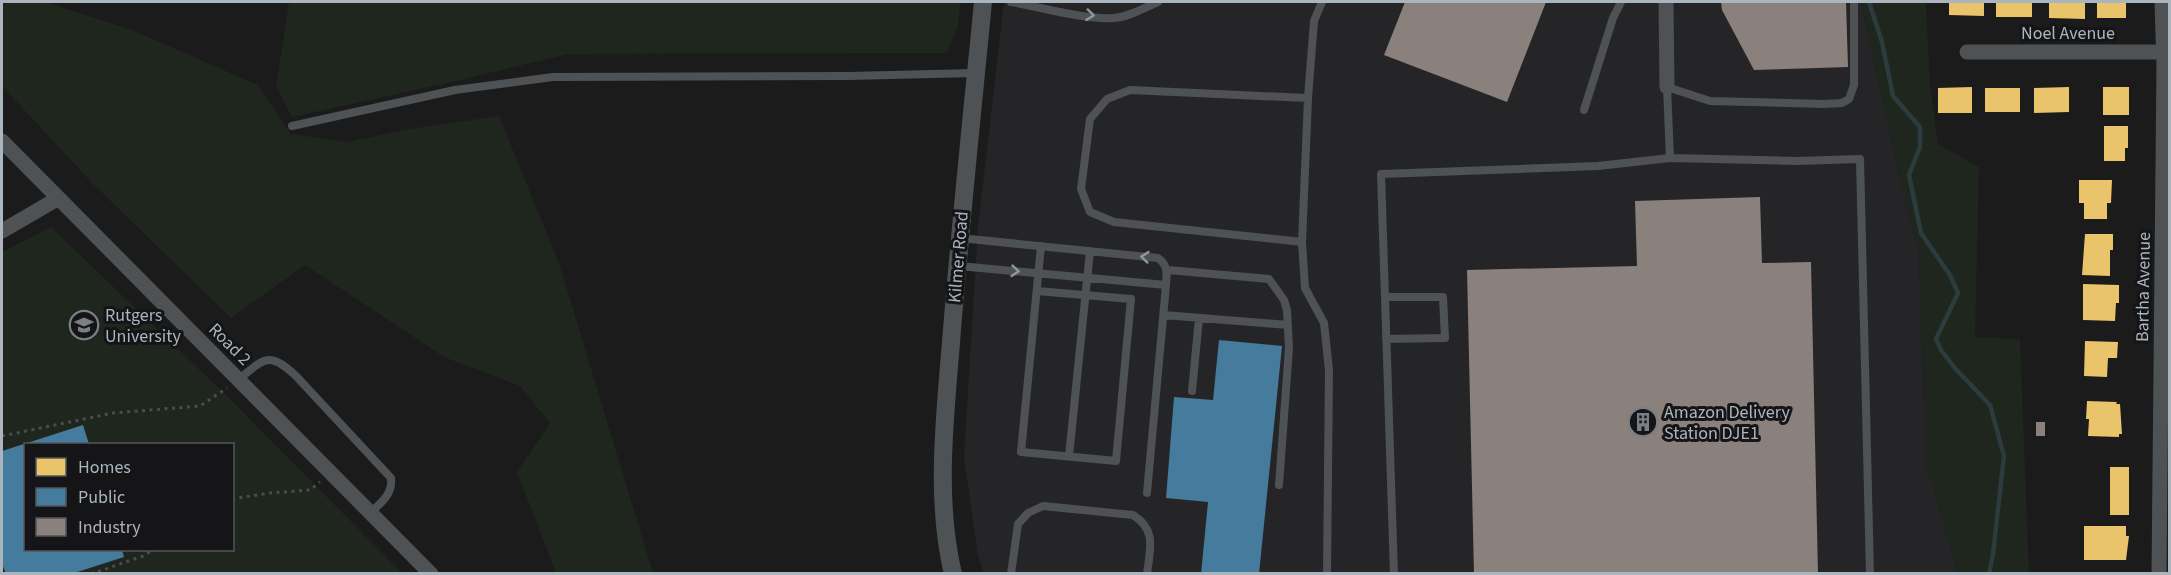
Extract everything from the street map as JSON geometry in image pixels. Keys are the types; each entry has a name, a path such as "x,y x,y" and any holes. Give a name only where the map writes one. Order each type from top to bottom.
{"street":[{"name":"Kilmer Road","path":"953,573 945,513 943,469 957,266 983,2"},
{"path":"1666,2 1667,87"},
{"name":"Bartha Avenue","path":"2159,573 2167,52 2162,2"},
{"name":"Noel Avenue","path":"1966,52 2167,52"},
{"name":"Road 2","path":"2,141 57,199 431,573"},
{"path":"2,231 57,199"}],"lane":[{"path":"1011,2 1113,18 1128,15 1158,2"},
{"path":"1322,2 1314,21 1308,98 1302,242 1305,288 1324,323 1329,370 1328,573"},
{"path":"1584,110 1613,18 1621,2"},
{"path":"1670,158 1667,87 1710,101 1824,104 1842,103 1850,99 1854,85 1854,2"},
{"path":"292,126 455,90 553,77 976,74"},
{"path":"1302,242 1114,222 1090,212 1081,189 1090,119 1107,99 1130,90 1308,98"},
{"path":"1394,573 1381,174 1598,166 1670,158 1797,161 1860,159 1870,573"},
{"path":"960,237 1158,258 1164,262 1167,270 1164,315 1147,493"},
{"path":"1037,291 1131,299 1116,461 1021,452 1041,246"},
{"path":"1069,456 1090,251"},
{"path":"957,266 1166,285"},
{"path":"1167,270 1269,279 1284,300 1289,348 1279,485"},
{"path":"1385,297 1443,297 1445,338 1386,339"},
{"path":"1164,315 1288,325"},
{"path":"1192,391 1199,318"},
{"path":"238,380 262,361 272,359 283,364 296,376 391,478 392,486 388,494 370,513"},
{"path":"1011,573 1018,524 1028,513 1043,506 1133,515 1144,522 1151,538 1147,573"}],"path":[{"path":"2,436 113,412 200,406 238,380"},
{"path":"234,499 310,490 330,473"},
{"path":"91,573 143,556 150,551"}],"shaded area":[{"path":"2,2 45,2 132,30 258,85 291,134 348,142 409,129 499,116 559,263 653,573 556,573 517,472 550,423 520,386 444,357 305,265 231,318 93,184 2,86"},
{"path":"289,2 961,2 957,28 947,53 568,54 292,117 276,86"},
{"path":"1004,2 1861,2 1903,192 1919,253 1926,463 1958,573 984,574 978,556 964,457 978,227"},
{"path":"1861,2 1926,2 1930,85 1938,144 1979,167 1975,337 2020,339 2029,573 1958,573 1926,463 1919,253 1903,192"},
{"name":"Rutgers University","path":"51,227 230,399 402,573 2,574 2,252"}],"building: Homes":[{"path":"1949,2 1984,2 1984,16 1949,15"},
{"path":"1996,2 2032,2 2032,17 1996,17"},
{"path":"2049,2 2085,2 2085,19 2049,18"},
{"path":"2097,2 2126,2 2126,18 2097,18"},
{"path":"1972,87 1972,113 1938,113 1938,88"},
{"path":"2069,87 2069,112 2034,113 2034,88"},
{"path":"2103,87 2129,87 2129,115 2103,115"},
{"path":"1985,88 2020,88 2020,112 1985,112"},
{"path":"2104,126 2128,126 2128,148 2125,148 2125,161 2104,161"},
{"path":"2079,180 2112,180 2111,203 2107,203 2107,219 2084,219 2084,203 2079,203"},
{"path":"2085,234 2113,234 2113,250 2110,250 2110,276 2082,275"},
{"path":"2083,284 2119,285 2119,303 2116,303 2115,321 2083,320"},
{"path":"2085,341 2118,342 2117,358 2108,358 2107,377 2084,376"},
{"path":"2087,401 2120,404 2122,434 2119,434 2119,437 2088,436"},
{"path":"2110,467 2129,467 2129,515 2110,515"},
{"path":"2084,526 2126,526 2126,536 2129,536 2126,560 2084,560"}],"building: Public":[{"path":"1219,340 1282,346 1259,574 1201,574 1208,502 1166,498 1174,397 1213,400"},
{"path":"83,425 89,443 27,443"},
{"path":"24,444 24,551 122,551 124,557 71,574 6,574 2,564 2,451"}],"building: Industry":[{"path":"1405,2 1546,2 1507,102 1384,55"},
{"path":"1721,2 1846,2 1848,67 1754,70 1722,10"},
{"name":"Amazon Delivery Station DJE1","path":"1760,197 1762,263 1811,262 1818,574 1474,574 1467,270 1637,266 1635,201"},
{"path":"2036,422 2045,422 2045,436 2036,436"}],"waterway":[{"path":"1869,2 1882,42 1893,96 1920,127 1920,147 1909,175 1921,233 1950,275 1958,293 1936,339 1954,367 1990,405 2004,456 1989,574"}],"place":[{"name":"Rutgers University","path":"84,325"},
{"name":"Amazon Delivery Station DJE1","path":"1643,422"}]}
